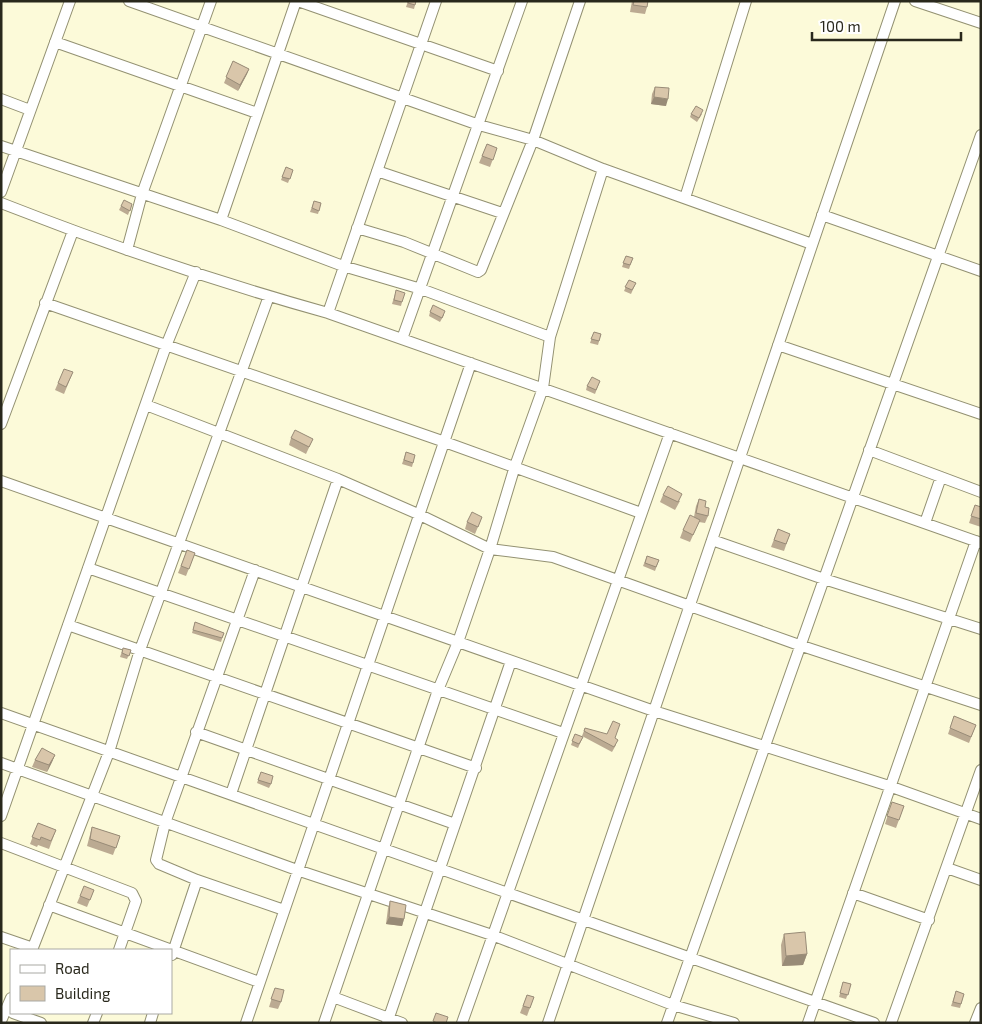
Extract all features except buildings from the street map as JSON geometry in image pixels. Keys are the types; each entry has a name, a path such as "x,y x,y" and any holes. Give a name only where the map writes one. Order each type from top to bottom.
{"street":[{"path":"1,192 70,1"},
{"path":"129,1 478,125 532,140 603,169 812,244"},
{"path":"127,250 142,194 212,1"},
{"path":"221,220 297,1 498,71"},
{"path":"328,313 436,1"},
{"path":"402,339 421,290 522,1"},
{"path":"358,228 478,272 483,267 502,213 532,140 580,1"},
{"path":"685,198 746,1"},
{"path":"548,1023 895,1"},
{"path":"915,1 981,22"},
{"path":"55,42 257,113"},
{"path":"1,99 30,110"},
{"path":"667,1023 799,645 981,135"},
{"path":"1,146 221,220 343,266 421,290 550,337"},
{"path":"324,1023 438,690 458,642 490,548 515,466 542,388 550,337 603,169"},
{"path":"377,172 502,213"},
{"path":"1,203 127,250 328,313 978,542 889,786 808,1023"},
{"path":"822,216 981,271"},
{"path":"1,424 73,231"},
{"path":"2,812 166,346 196,272"},
{"path":"1,937 32,949 109,752 140,650 160,593 269,296"},
{"path":"45,302 166,346 515,466 641,513"},
{"path":"778,345 981,414"},
{"path":"246,1023 470,363"},
{"path":"146,406 338,479 490,548 553,557 799,645 981,705"},
{"path":"462,1023 670,433"},
{"path":"869,450 980,490"},
{"path":"925,523 941,477"},
{"path":"231,794 338,479"},
{"path":"1,480 654,711 889,786 981,819"},
{"path":"712,540 824,579 981,629"},
{"path":"88,568 563,733"},
{"path":"255,570 165,823 157,861 197,880 284,910"},
{"path":"68,625 476,768"},
{"path":"388,1020 476,768 511,660"},
{"path":"1,713 874,1023"},
{"path":"196,732 455,824"},
{"path":"1,763 298,870 492,935 673,1005 734,1023"},
{"path":"891,1023 981,770"},
{"path":"1,843 134,896 136,901 119,949"},
{"path":"947,868 981,880"},
{"path":"197,880 172,953 259,982"},
{"path":"853,893 929,920"},
{"path":"49,905 162,949"},
{"path":"333,997 388,1020 402,1023"},
{"path":"975,1023 981,1008"},
{"path":"1,1021 8,1011"},
{"path":"16,1014 41,1023"}]}
